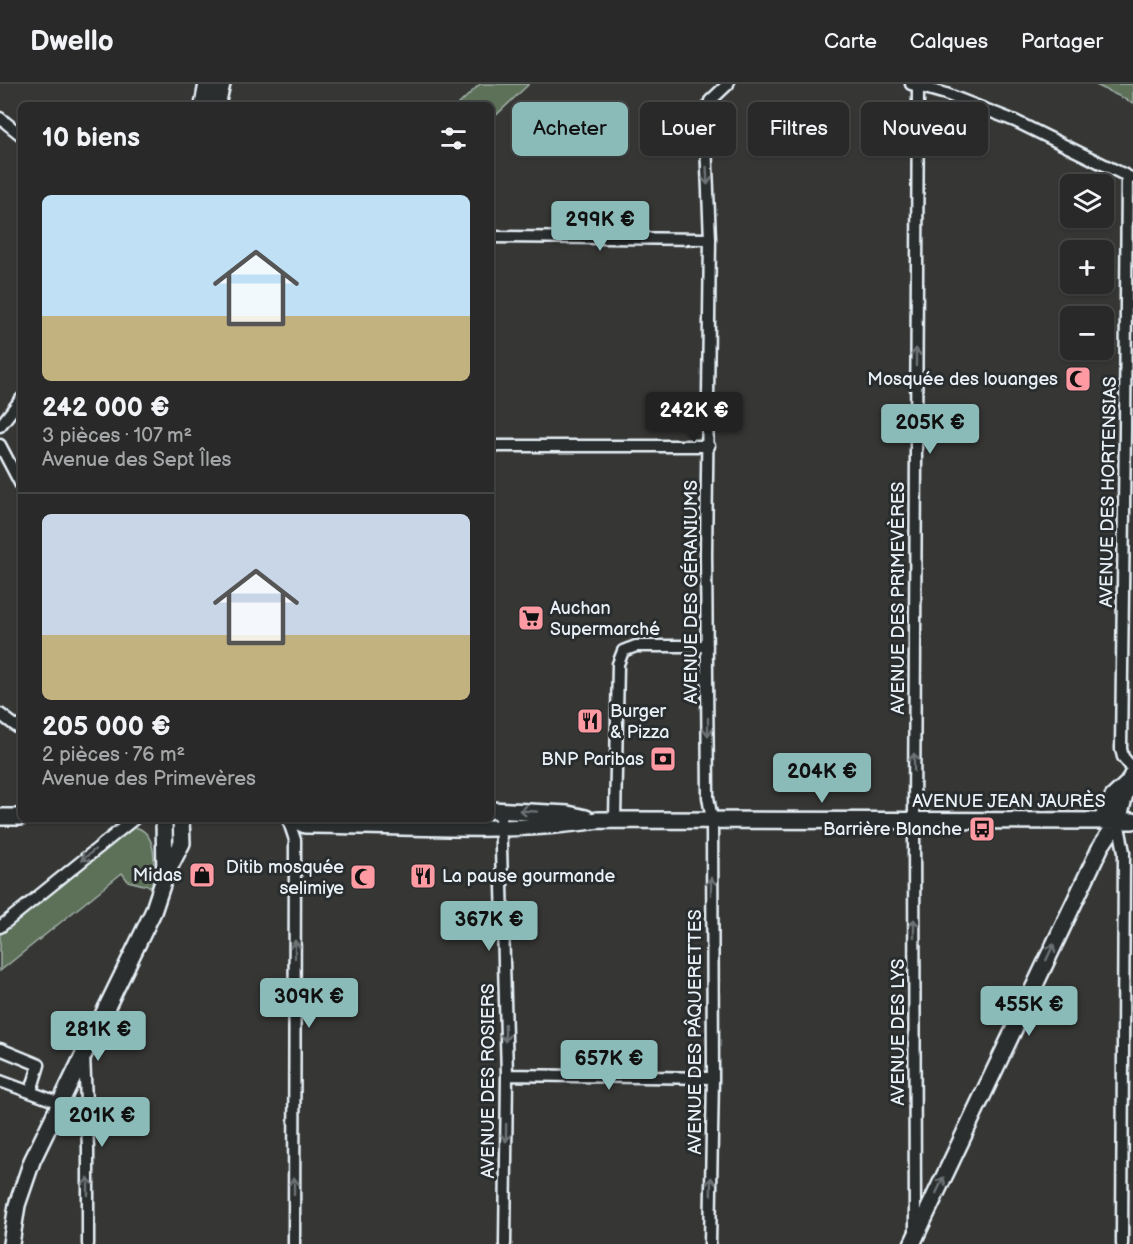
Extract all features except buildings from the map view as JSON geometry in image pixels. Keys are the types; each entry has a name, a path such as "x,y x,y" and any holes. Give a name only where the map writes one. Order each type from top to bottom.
{"main road":[{"path":"204,102 207,84"},
{"path":"218,102 222,84"},
{"path":"914,1242 1101,846 1125,821 1131,775"},
{"path":"1101,821 1113,797 1131,775"},
{"name":"AVENUE JEAN JAURÈS","path":"495,809 568,814 598,820"},
{"path":"0,818 18,817"},
{"name":"AVENUE JEAN JAURÈS","path":"298,822 305,825 500,827 569,825 598,820 1125,821"},
{"path":"164,822 165,876"},
{"path":"11,1244 17,1205 32,1161 153,912 165,876 182,843 181,822"}],"street":[{"name":"AVENUE DES GÉRANIUMS","path":"712,820 708,796 706,554 710,238 705,148 706,110 710,101 728,84"},
{"path":"914,86 946,94 1015,121 1130,177"},
{"name":"AVENUE DES PRIMEVÈRES","path":"914,86 914,820"},
{"path":"1,120 18,133"},
{"name":"AVENUE DES HORTENSIAS","path":"1130,177 1121,748 1131,775"},
{"path":"494,237 710,238"},
{"path":"0,426 18,403"},
{"path":"0,445 18,478"},
{"path":"494,446 709,446"},
{"path":"615,820 618,664 623,651 636,646 707,646"},
{"path":"0,714 18,728"},
{"name":"AVENUE DES ROSIERS","path":"495,809 500,827 507,1075 505,1244"},
{"name":"AVENUE DES PÂQUERETTES","path":"710,1244 712,820"},
{"name":"AVENUE DES LYS","path":"914,820 914,1242"},
{"path":"1122,1244 1125,821"},
{"path":"0,927 130,822"},
{"path":"291,822 295,840 294,1244"},
{"path":"0,1048 39,1065 31,1091"},
{"path":"84,1053 88,1136 88,1244"},
{"path":"507,1075 712,1078"},
{"path":"0,1081 60,1103"}],"green space":[{"path":"480,84 529,84 494,117 494,102 461,102"},
{"path":"1094,84 1133,84 1133,103"},
{"path":"123,828 138,828 149,838 154,854 152,887 128,881 122,873 0,971 0,927"}],"place":[{"name":"Mosquée des louanges","path":"1078,379"},
{"name":"Auchan Supermarché","path":"531,618"},
{"name":"Burger & Pizza","path":"590,721"},
{"name":"BNP Paribas","path":"663,759"},
{"name":"Barrière Blanche","path":"982,829"},
{"name":"Midas","path":"202,875"},
{"name":"La pause gourmande","path":"423,876"},
{"name":"Ditib mosquée selimiye","path":"363,877"}]}
